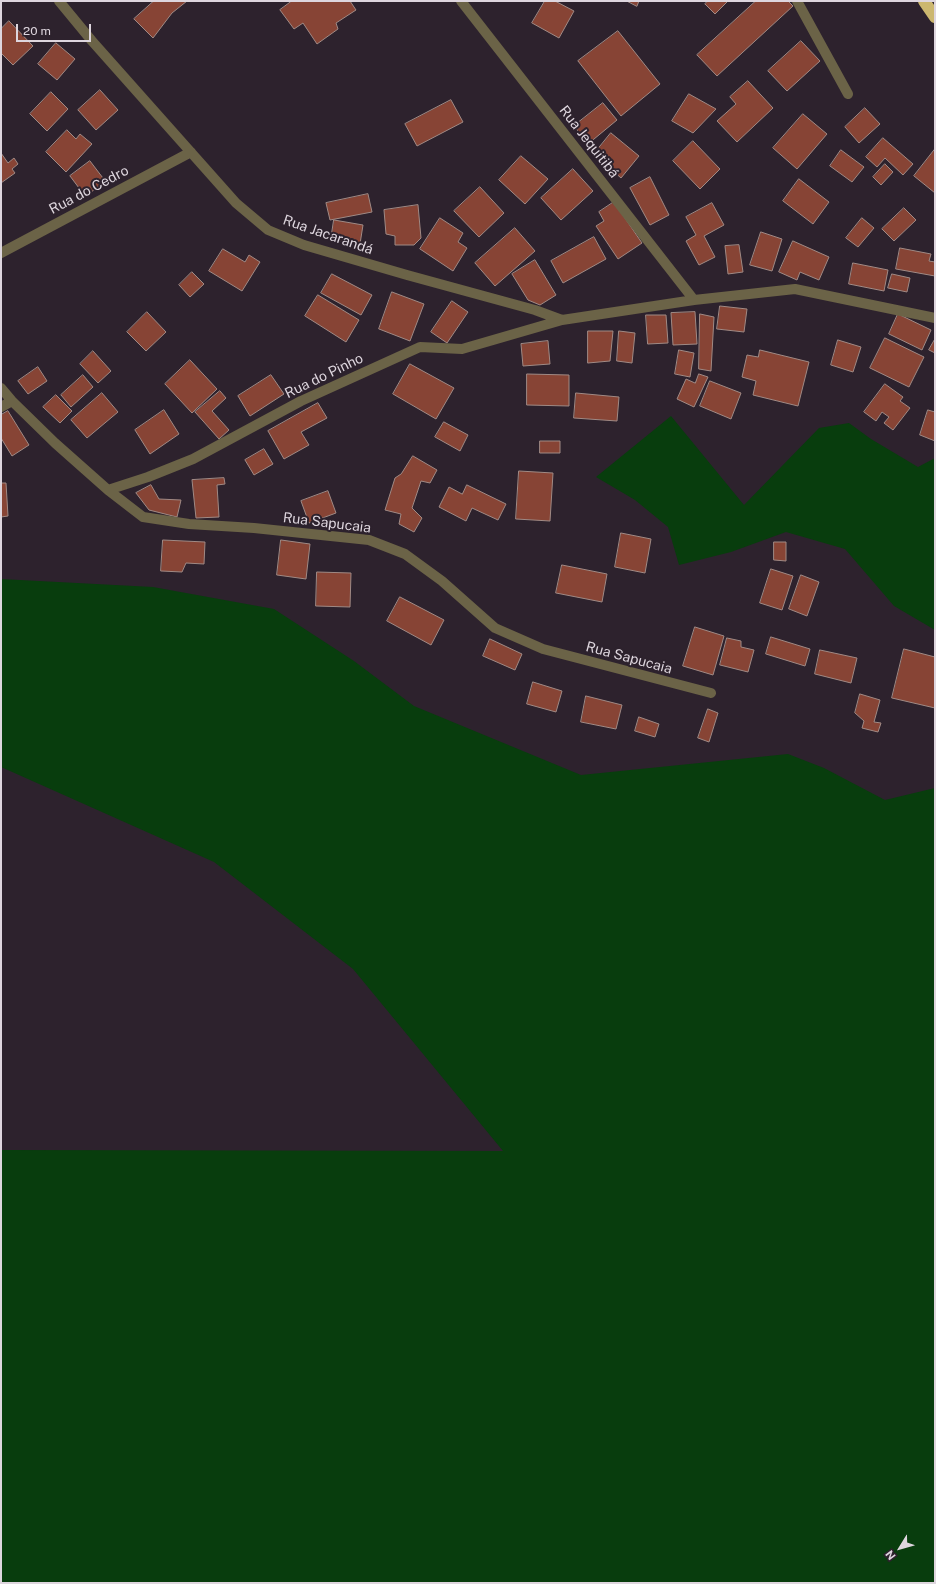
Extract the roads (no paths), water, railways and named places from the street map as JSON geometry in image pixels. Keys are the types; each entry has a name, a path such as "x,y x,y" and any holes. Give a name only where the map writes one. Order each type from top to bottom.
{"highway":[{"path":"924,1 935,17"}],"street":[{"name":"Rua Jacarandá","path":"59,1 92,41 236,203 268,230 304,245 407,276 535,310 562,320"},
{"name":"Rua Jequitibá","path":"461,1 694,300"},
{"path":"797,1 848,94"},
{"name":"Rua do Cedro","path":"1,253 191,152"},
{"name":"Rua do Pinho","path":"108,490 148,477 193,459 301,401 420,348 462,349 562,320 694,300 795,289 935,318"},
{"name":"Rua Sapucaia","path":"1,388 12,401 108,490 143,517 189,524 254,528 369,540 405,554 442,581 495,628 543,649 711,693"},
{"path":"1,407 12,401"}]}
